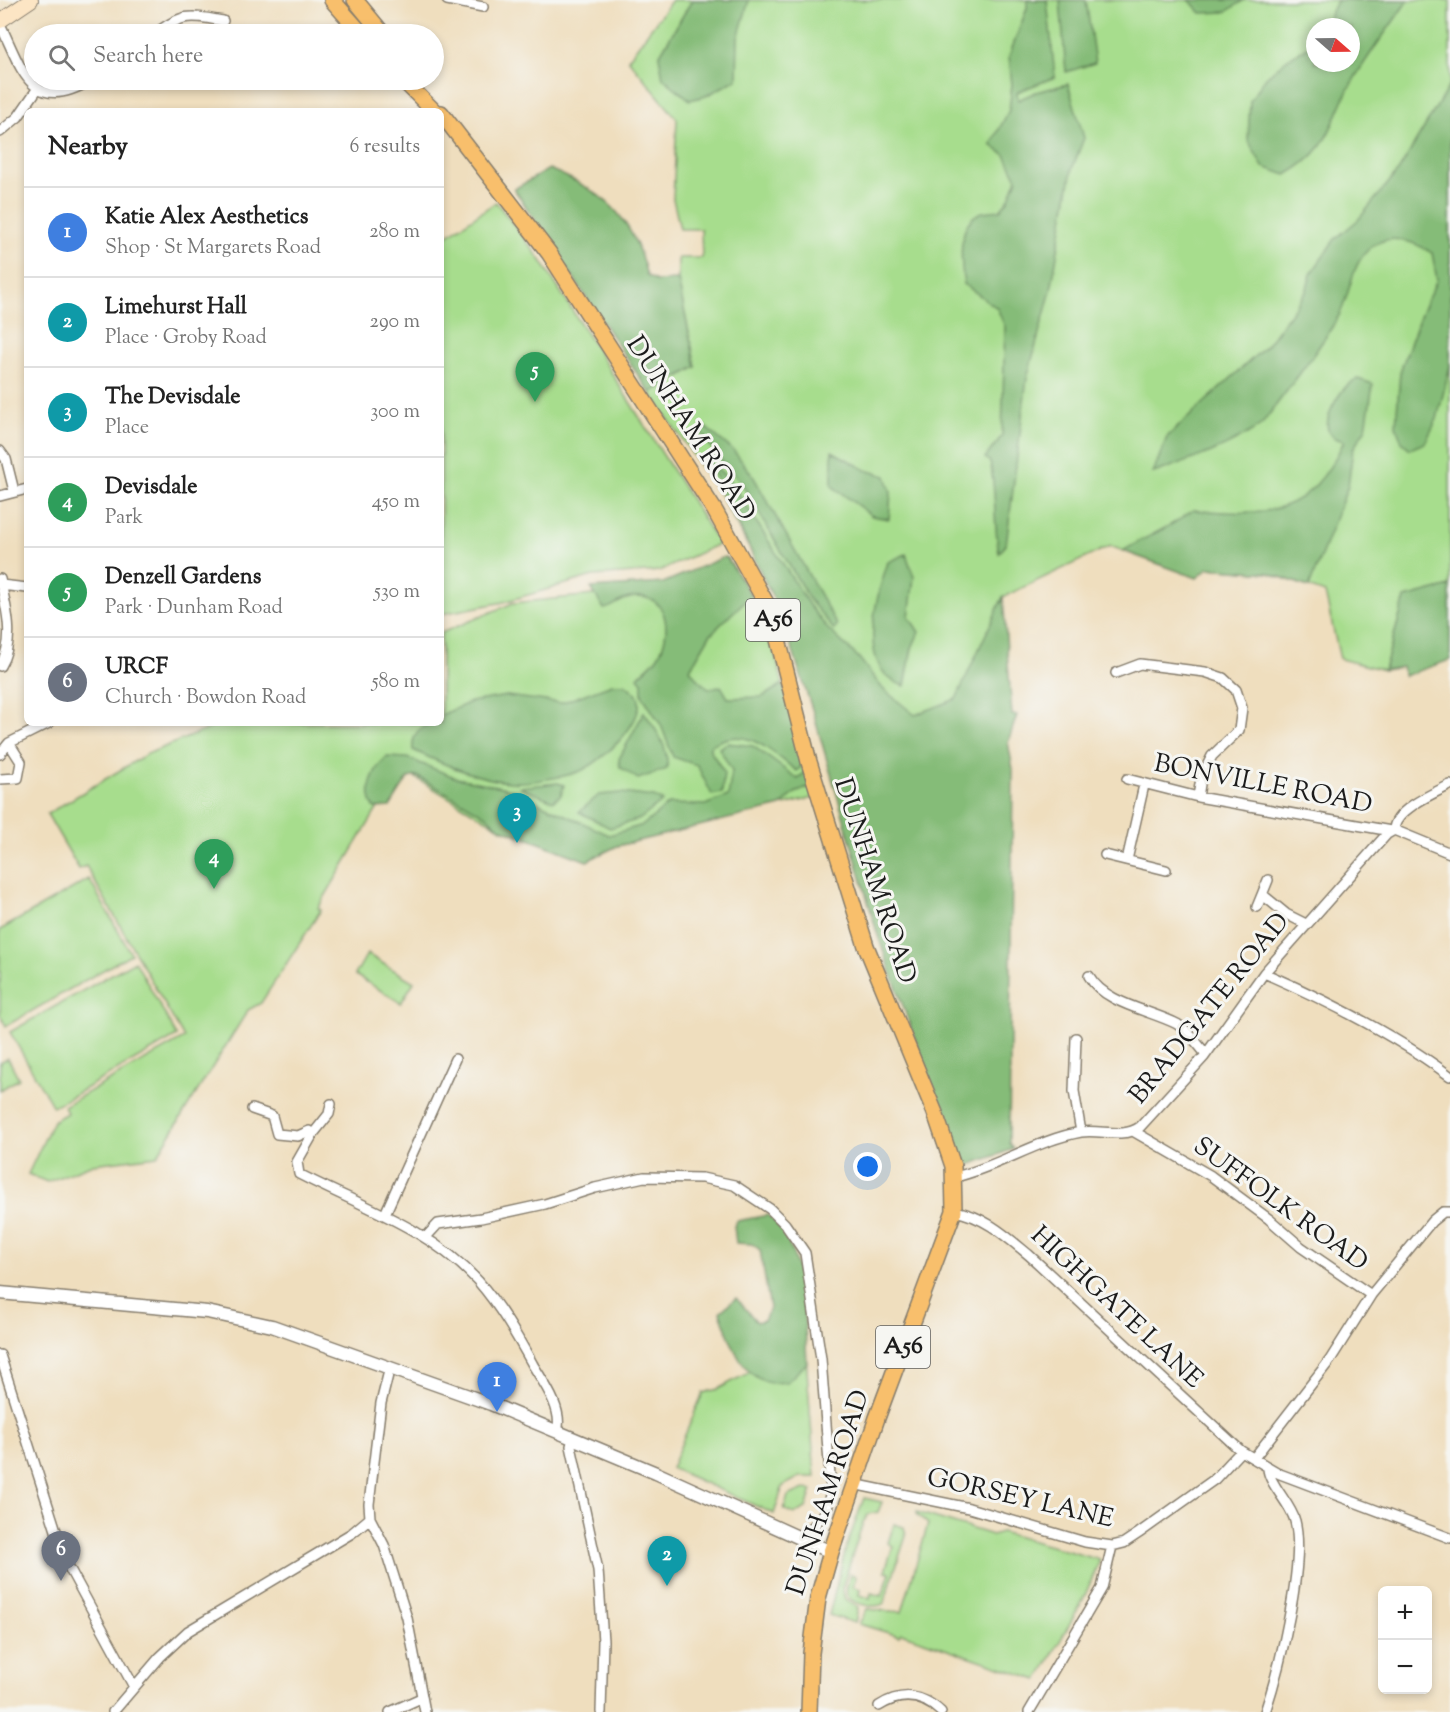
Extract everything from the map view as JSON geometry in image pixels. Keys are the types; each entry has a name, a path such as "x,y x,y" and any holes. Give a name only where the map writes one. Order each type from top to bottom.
{"highway":[{"path":"332,0 353,24"},
{"path":"355,0 375,24"},
{"path":"413,90 431,108"},
{"name":"DUNHAM ROAD","path":"425,90 437,108"},
{"name":"DUNHAM ROAD","path":"444,118 549,253 715,511 771,612 809,762 866,946 935,1113 955,1176 954,1211 853,1484 818,1598 812,1642 809,1712"},
{"name":"DUNHAM ROAD","path":"444,121 453,130"}],"main road":[{"path":"0,22 31,0"}],"street":[{"path":"447,0 483,7"},
{"path":"168,24 175,19 197,17 223,21"},
{"path":"0,22 24,72"},
{"path":"24,108 37,90"},
{"path":"42,90 50,94 66,90"},
{"path":"0,132 18,117 24,108"},
{"path":"0,451 6,459 14,491"},
{"path":"0,496 24,489"},
{"path":"0,666 6,657 9,641 1,582 24,587"},
{"path":"1116,673 1140,664 1205,672 1223,678 1236,690 1243,719 1239,730 1221,744 1212,756 1201,778 1198,797"},
{"path":"0,754 9,743 43,726"},
{"path":"1239,730 1248,736"},
{"path":"0,779 18,778 21,762 9,743"},
{"name":"BONVILLE ROAD","path":"1127,779 1198,797 1392,831 1450,853"},
{"path":"1127,860 1144,784"},
{"name":"BRADGATE ROAD","path":"955,1176 1081,1132 1133,1131 1206,1054 1264,973 1392,831 1399,817 1416,803 1450,785"},
{"path":"1105,855 1166,870"},
{"path":"1257,907 1268,880"},
{"path":"1263,895 1286,914 1306,924"},
{"path":"1264,973 1300,989 1420,1053 1450,1076"},
{"path":"1084,990 1090,979 1114,998 1179,1025 1206,1054"},
{"path":"1077,1038 1074,1091 1081,1132"},
{"path":"386,1214 455,1059"},
{"path":"331,1104 329,1114 297,1162 298,1174 386,1214 426,1238 478,1281 512,1329 559,1414 557,1431"},
{"path":"252,1109 272,1116 277,1134 298,1136 309,1131 314,1134"},
{"name":"SUFFOLK ROAD","path":"1133,1131 1211,1176 1269,1219 1301,1247 1371,1295"},
{"path":"426,1238 438,1224 481,1218 545,1204 595,1188 644,1177 702,1178 734,1185 770,1209 786,1224 805,1253 820,1359 831,1489 827,1510 801,1541"},
{"name":"HIGHGATE LANE","path":"954,1211 978,1218 992,1226 1029,1255 1241,1451"},
{"path":"1254,1458 1330,1360 1371,1295 1432,1221 1443,1212 1450,1212"},
{"path":"0,1293 207,1312 272,1326 557,1431 656,1473 801,1541 831,1552"},
{"path":"0,1355 66,1562 134,1687"},
{"path":"390,1368 381,1403 369,1504 370,1518 384,1545 407,1618 425,1712"},
{"path":"573,1438 571,1446 598,1570 603,1641 601,1712"},
{"path":"1241,1451 1268,1468 1450,1539"},
{"name":"GORSEY LANE","path":"853,1484 969,1508 1085,1542 1112,1546 1132,1538 1215,1479 1241,1451"},
{"path":"1265,1712 1288,1620 1298,1538 1291,1510 1269,1475 1268,1468"},
{"path":"113,1712 160,1657 196,1625 352,1533 370,1518"},
{"path":"1029,1712 1102,1588 1108,1571 1112,1546"},
{"path":"879,1706 897,1697 915,1697 931,1703 941,1712"},
{"path":"390,1712 422,1698"}],"green space":[{"path":"672,0 1450,0 1450,586 1405,598 1384,670 1340,659 1325,593 1269,573 1208,568 1197,578 1110,546 1003,597 983,697 883,742 784,613 720,494 650,393 696,367 678,280 678,258 702,258 701,229 680,229 673,199 677,119 628,59"},
{"path":"692,0 749,0 738,38 737,79 706,96 690,100 663,78 659,56"},
{"path":"1027,0 1047,0 1055,77 1017,92 1018,100 1036,92 1068,84 1084,138 1072,169 1051,290 1027,378 1006,545 999,553 992,474 990,462 985,458 1002,436 1005,327 997,308 964,284 961,255 964,234 972,218 987,211 1000,210 1008,200 1017,179 1005,155 991,145 1009,110 1012,85 1009,56 1027,8"},
{"path":"1060,0 1086,0 1095,63 1066,72"},
{"path":"1189,0 1244,0 1226,12 1201,13"},
{"path":"1338,0 1408,0 1360,70 1360,18 1329,18"},
{"path":"1306,48 1306,72 1358,72 1320,147 1311,157 1286,175 1263,167 1248,140 1250,101 1266,77 1290,57"},
{"path":"1450,84 1450,366 1437,419 1425,443 1410,449 1402,442 1396,426 1400,372 1422,311 1437,280 1432,253 1409,242 1392,239 1376,244 1362,256 1337,319 1310,360 1262,424 1223,447 1153,473 1167,437 1267,345 1306,292 1311,274 1335,239 1358,220 1399,170"},
{"path":"549,169 586,187 613,208 633,237 647,276 656,281 678,280 696,367 650,393 514,189"},
{"path":"496,202 540,259 719,544 660,571 593,576 504,602 444,613 444,238"},
{"path":"1358,379 1373,384 1366,428 1353,449 1348,486 1309,587 1269,573 1208,568 1197,578 1123,551 1193,510 1264,511 1300,498 1316,485 1344,441 1334,438 1328,430 1329,416 1341,393"},
{"path":"704,426 734,451 753,476 837,625 834,630 809,599 741,482 719,458 700,431"},
{"path":"832,451 866,470 886,476 891,492 889,519 872,516 832,486"},
{"path":"707,458 732,483 809,605 828,629 859,658 883,689 915,715 956,699 1003,597 1012,715 1017,715 1008,742 1013,769 1009,1143 1013,1149 961,1168 878,936 812,709 781,615"},
{"path":"906,554 914,577 909,617 919,632 912,648 905,686 889,678 879,666 874,650 873,632 878,594 888,562"},
{"path":"724,557 727,558 751,595 710,635 690,669 698,680 710,689 721,686 728,698 762,697 783,684 804,764 797,771 756,742 734,737 723,740 710,746 710,750 724,772 722,793 712,795 697,765 673,757 661,725 642,695 642,682 638,677 654,662 665,638 665,619 662,611 649,599 639,597 623,600 604,609 591,588 663,583"},
{"path":"728,559 766,619 813,798 617,846 587,861 500,828 401,769 318,908 321,910 261,1003 248,1010 157,1156 93,1164 47,1182 28,1174 53,1121 67,1113 64,1106 184,1038 86,866 79,869 47,814 147,754 216,726 444,726 444,632 513,603 664,588"},
{"path":"1450,586 1450,660 1404,676 1402,667 1384,670 1405,598"},
{"path":"612,684 625,684 637,695 639,707 629,729 598,761 578,772 544,780 510,782 498,780 472,774 413,750 414,738 420,729 426,726 444,726 444,714 471,702 507,696 561,703"},
{"path":"644,712 664,746 667,769 638,779 620,767 619,759"},
{"path":"727,743 753,746 798,779 806,771 810,787 795,793 781,806 617,846 587,861 500,828 487,816 417,776 408,778 390,807 375,808 371,802 371,781 382,762 387,757 407,758 457,778 507,788 609,835 643,825 669,804 705,805 728,796 732,771 719,748"},
{"path":"558,783 564,785 561,795 553,801 520,787"},
{"path":"621,793 654,797 663,801 640,819 610,828 579,812 599,795"},
{"path":"89,879 131,954 6,1026 0,1015 0,930"},
{"path":"367,954 414,982 401,1003 355,975"},
{"path":"135,961 177,1036 53,1107 10,1032"},
{"path":"8,1058 19,1079 0,1090 0,1062"},
{"path":"768,1215 790,1246 796,1264 801,1284 807,1363 787,1382 774,1383 757,1377 742,1362 731,1342 720,1312 736,1298 757,1322 764,1320 770,1308 760,1250 752,1244 736,1243 734,1226 737,1221"},
{"path":"805,1343 815,1477 800,1477 783,1486 774,1514 671,1468 703,1393 718,1389"},
{"path":"804,1489 812,1490 806,1508 794,1514 784,1509 788,1496"},
{"path":"864,1498 882,1502 878,1512 869,1514 863,1522 842,1588 845,1599 858,1607 855,1623 829,1615 846,1548"},
{"path":"917,1512 992,1535 1001,1532 1100,1560 1083,1600 1038,1680 901,1633 899,1636 859,1624 867,1609 902,1612 928,1524"},
{"path":"894,1524 904,1527 906,1536 884,1603 876,1606 859,1604 846,1592 850,1574 856,1576 853,1586 860,1589 859,1595 870,1598 871,1593 882,1596 890,1572 885,1571 893,1546 888,1543"}],"place":[{"name":"Denzell Gardens","path":"535,402"},
{"name":"The Devisdale","path":"517,843"},
{"name":"Devisdale","path":"214,889"},
{"name":"Katie Alex Aesthetics","path":"497,1412"},
{"name":"URCF","path":"61,1581"},
{"name":"Limehurst Hall","path":"667,1586"}]}
